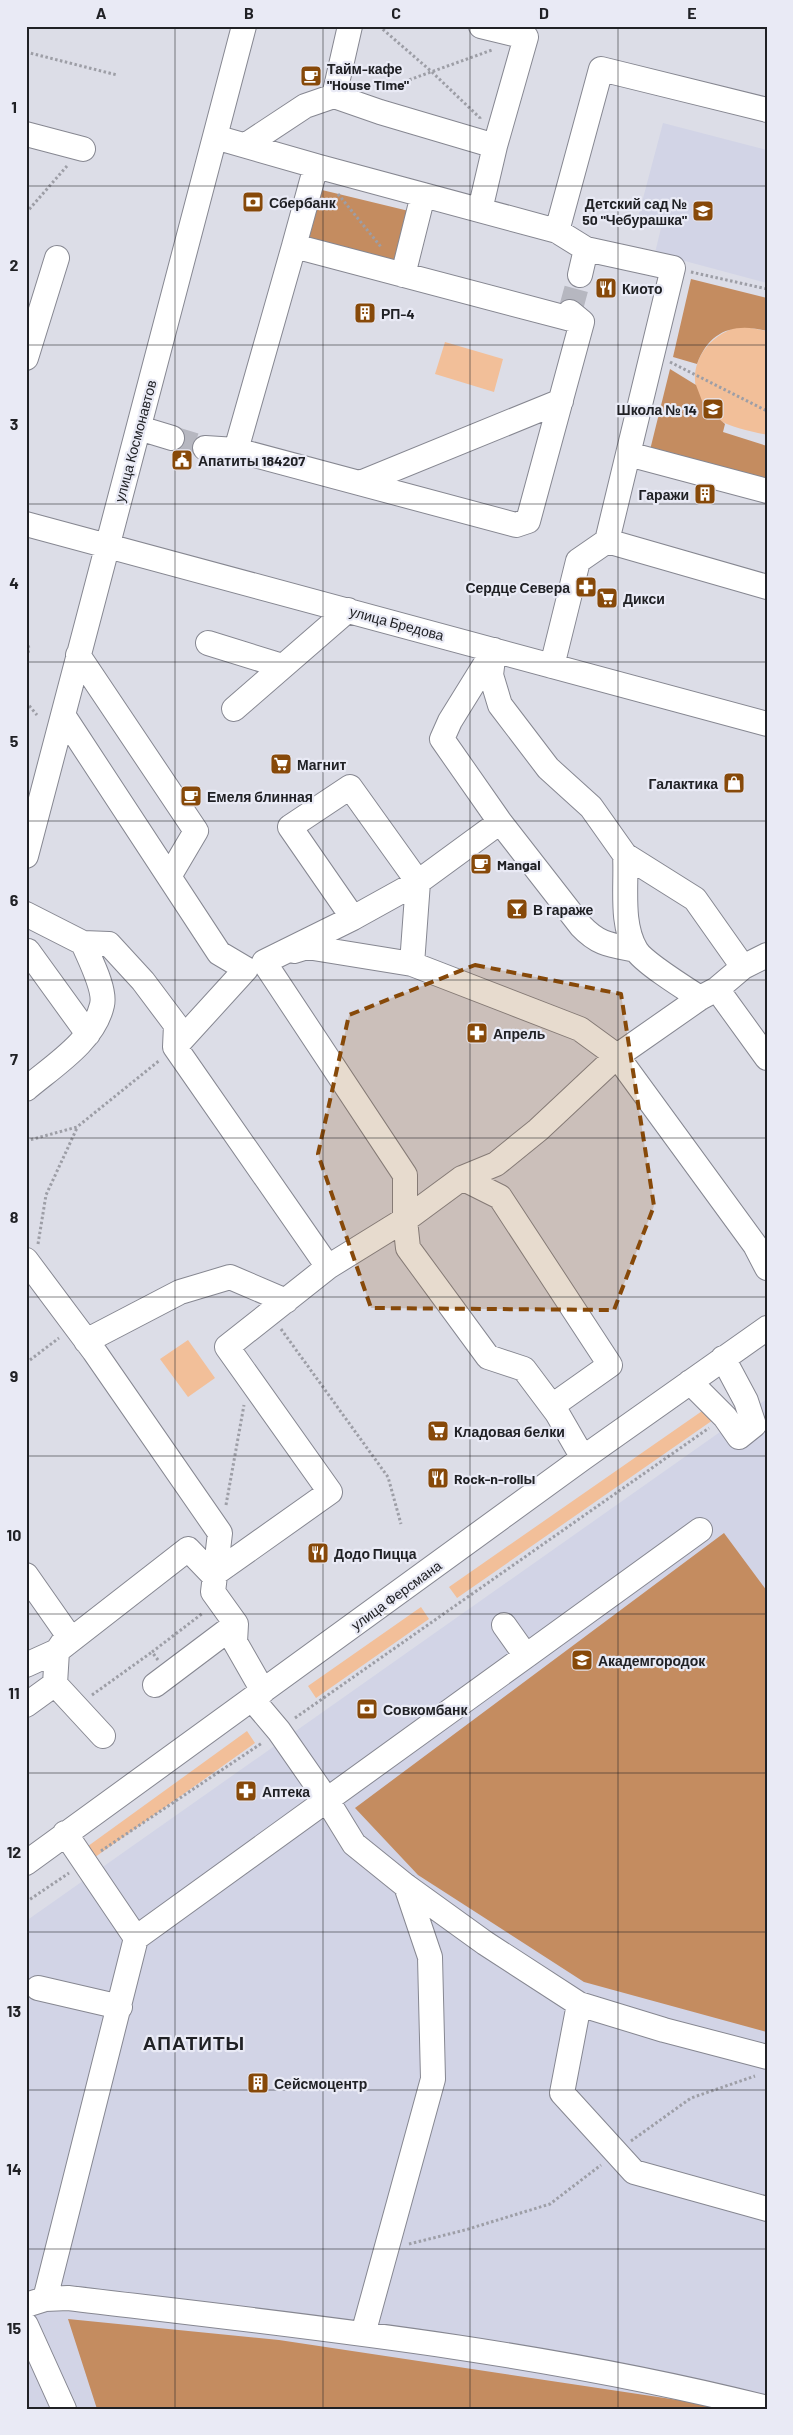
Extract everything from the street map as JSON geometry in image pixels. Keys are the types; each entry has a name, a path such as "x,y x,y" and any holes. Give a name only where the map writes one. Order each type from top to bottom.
{"street":[{"name":"улица Космонавтов","path":"26,856 244,26"},
{"path":"342,99 350,26"},
{"path":"480,210 487,143 526,37 481,26"},
{"path":"557,231 601,69 767,110"},
{"path":"246,145 305,106 342,99 487,143"},
{"path":"26,134 83,149"},
{"path":"215,137 557,231 586,249 673,268 607,541 578,561 552,666"},
{"path":"236,450 316,166"},
{"path":"403,275 423,195"},
{"path":"204,448 236,450 516,525 528,521 561,401 576,317 403,275 294,246"},
{"path":"580,275 586,249"},
{"path":"26,358 57,258"},
{"path":"360,483 561,401"},
{"path":"139,428 172,438"},
{"path":"628,454 767,490"},
{"name":"улица Бредова","path":"26,524 767,724"},
{"path":"607,541 767,587"},
{"path":"234,709 348,610"},
{"path":"208,643 282,666"},
{"path":"494,650 450,721 442,740 500,822 581,926 593,938 607,945 636,950 665,974 708,994 767,1058"},
{"path":"494,650 491,676 500,705 548,768 591,808 625,855 694,899 743,967"},
{"path":"78,655 196,831 170,875"},
{"path":"63,715 170,875 219,953 255,965 405,1175 405,1220 408,1248 488,1357 524,1369 552,1406 583,1458"},
{"path":"353,918 290,827 350,787 418,882 412,964"},
{"path":"175,1047 255,965 353,918 418,882 500,822"},
{"path":"625,855 626,919 636,950"},
{"path":"26,914 83,943 109,944 143,980 176,1025 175,1047 328,1267"},
{"path":"26,1089 88,1034 103,1004 98,976 83,943"},
{"path":"255,965 307,947 412,964 580,1030 617,1056 756,1245 767,1268"},
{"path":"26,952 28,951 88,1034"},
{"path":"213,1575 330,1492 248,1380 227,1347 328,1267 405,1220 462,1178 496,1164 538,1130 617,1056 708,994 743,967 767,954"},
{"path":"462,1178 500,1197 610,1365 552,1406"},
{"path":"30,1265 81,1333 220,1533 213,1575 213,1592 236,1624 236,1642 258,1695 279,1731 327,1800 354,1844 406,1886 485,1943 580,2004 664,2030 763,2066"},
{"path":"81,1333 180,1292 230,1278 278,1308"},
{"name":"улица Ферсмана","path":"26,1863 583,1458 767,1328"},
{"path":"690,1382 725,1417 739,1437 754,1425 746,1401 723,1358"},
{"path":"700,1530 136,1938 120,2007 36,2302 68,2298 445,2344 702,2392 767,2408"},
{"path":"26,1665 57,1651 188,1549 213,1575"},
{"path":"26,1575 68,1635 57,1651 55,1684 102,1736"},
{"path":"155,1685 236,1624"},
{"path":"504,1625 526,1656"},
{"path":"26,1705 55,1684"},
{"path":"65,1833 136,1938"},
{"path":"363,2334 433,2079 430,1957 406,1886"},
{"path":"38,1988 120,2007"},
{"path":"580,2004 562,2093 634,2172 767,2209"},
{"path":"26,2325 64,2409"}],"path":[{"path":"379,26 432,72 480,118 487,143"},
{"path":"342,99 432,72 526,37"},
{"path":"26,52 117,76"},
{"path":"26,213 83,149"},
{"path":"316,166 403,275"},
{"path":"673,268 767,289"},
{"path":"652,352 767,411"},
{"path":"26,641 29,648 26,663"},
{"path":"26,702 37,715"},
{"path":"26,1140 77,1127 175,1047"},
{"path":"30,1265 46,1195 77,1127"},
{"path":"278,1308 388,1478 401,1524"},
{"path":"26,1363 81,1333"},
{"path":"220,1533 248,1380"},
{"path":"26,1902 279,1731 309,1707 725,1417"},
{"path":"90,1697 152,1652"},
{"path":"386,2249 466,2230 550,2204 616,2152 691,2098 763,2066"}],"highlighted area":[{"path":"475,965 621,994 654,1206 614,1310 371,1308 318,1154 349,1015"}],"shaded area":[{"name":"Детский сад № 50 \"Чебурашка\"","path":"663,123 767,150 767,283 655,253 661,228 637,221"},
{"path":"322,190 413,212 399,264 309,239"},
{"path":"691,279 767,298 767,331 744,328 724,332 708,344 697,364 673,357"},
{"path":"741,326 767,331 767,435 741,429 716,418 704,406 697,392 695,378 697,364 703,352 725,332"},
{"path":"445,342 503,359 494,392 435,374"},
{"path":"670,369 696,385 704,406 725,424 723,432 767,446 767,481 650,450"},
{"path":"188,1340 215,1378 188,1397 160,1359"},
{"name":"Академгородок","path":"767,1399 767,2409 26,2409 26,1921"},
{"path":"705,1409 713,1420 457,1598 449,1587"},
{"path":"724,1533 767,1591 767,2032 584,1982 418,1875 355,1808"},
{"path":"421,1607 429,1619 316,1698 308,1686"},
{"path":"247,1731 255,1743 91,1860 84,1849"},
{"path":"68,2319 279,2340 738,2409 97,2409"}],"tunnel":[{"path":"570,312 580,275"},
{"path":"172,438 205,448"}],"place":[{"name":"Тайм-кафе \"House Time\"","path":"311,76"},
{"name":"Сбербанк","path":"253,202"},
{"name":"Детский сад № 50 \"Чебурашка\"","path":"703,211"},
{"name":"Киото","path":"606,288"},
{"name":"РП-4","path":"365,313"},
{"name":"Школа № 14","path":"713,409"},
{"name":"Апатиты 184207","path":"182,460"},
{"name":"Гаражи","path":"705,494"},
{"name":"Сердце Севера","path":"586,587"},
{"name":"Дикси","path":"607,598"},
{"name":"Магнит","path":"281,764"},
{"name":"Галактика","path":"734,783"},
{"name":"Емеля блинная","path":"191,796"},
{"name":"Mangal","path":"481,864"},
{"name":"В гараже","path":"517,909"},
{"name":"Апрель","path":"477,1033"},
{"name":"Кладовая белки","path":"438,1431"},
{"name":"Rock-n-rollы","path":"438,1478"},
{"name":"Додо Пицца","path":"318,1553"},
{"name":"Академгородок","path":"582,1660"},
{"name":"Совкомбанк","path":"367,1709"},
{"name":"Аптека","path":"246,1791"},
{"name":"Сейсмоцентр","path":"258,2083"}],"district":[{"name":"АПАТИТЫ","path":"194,2042"}]}
